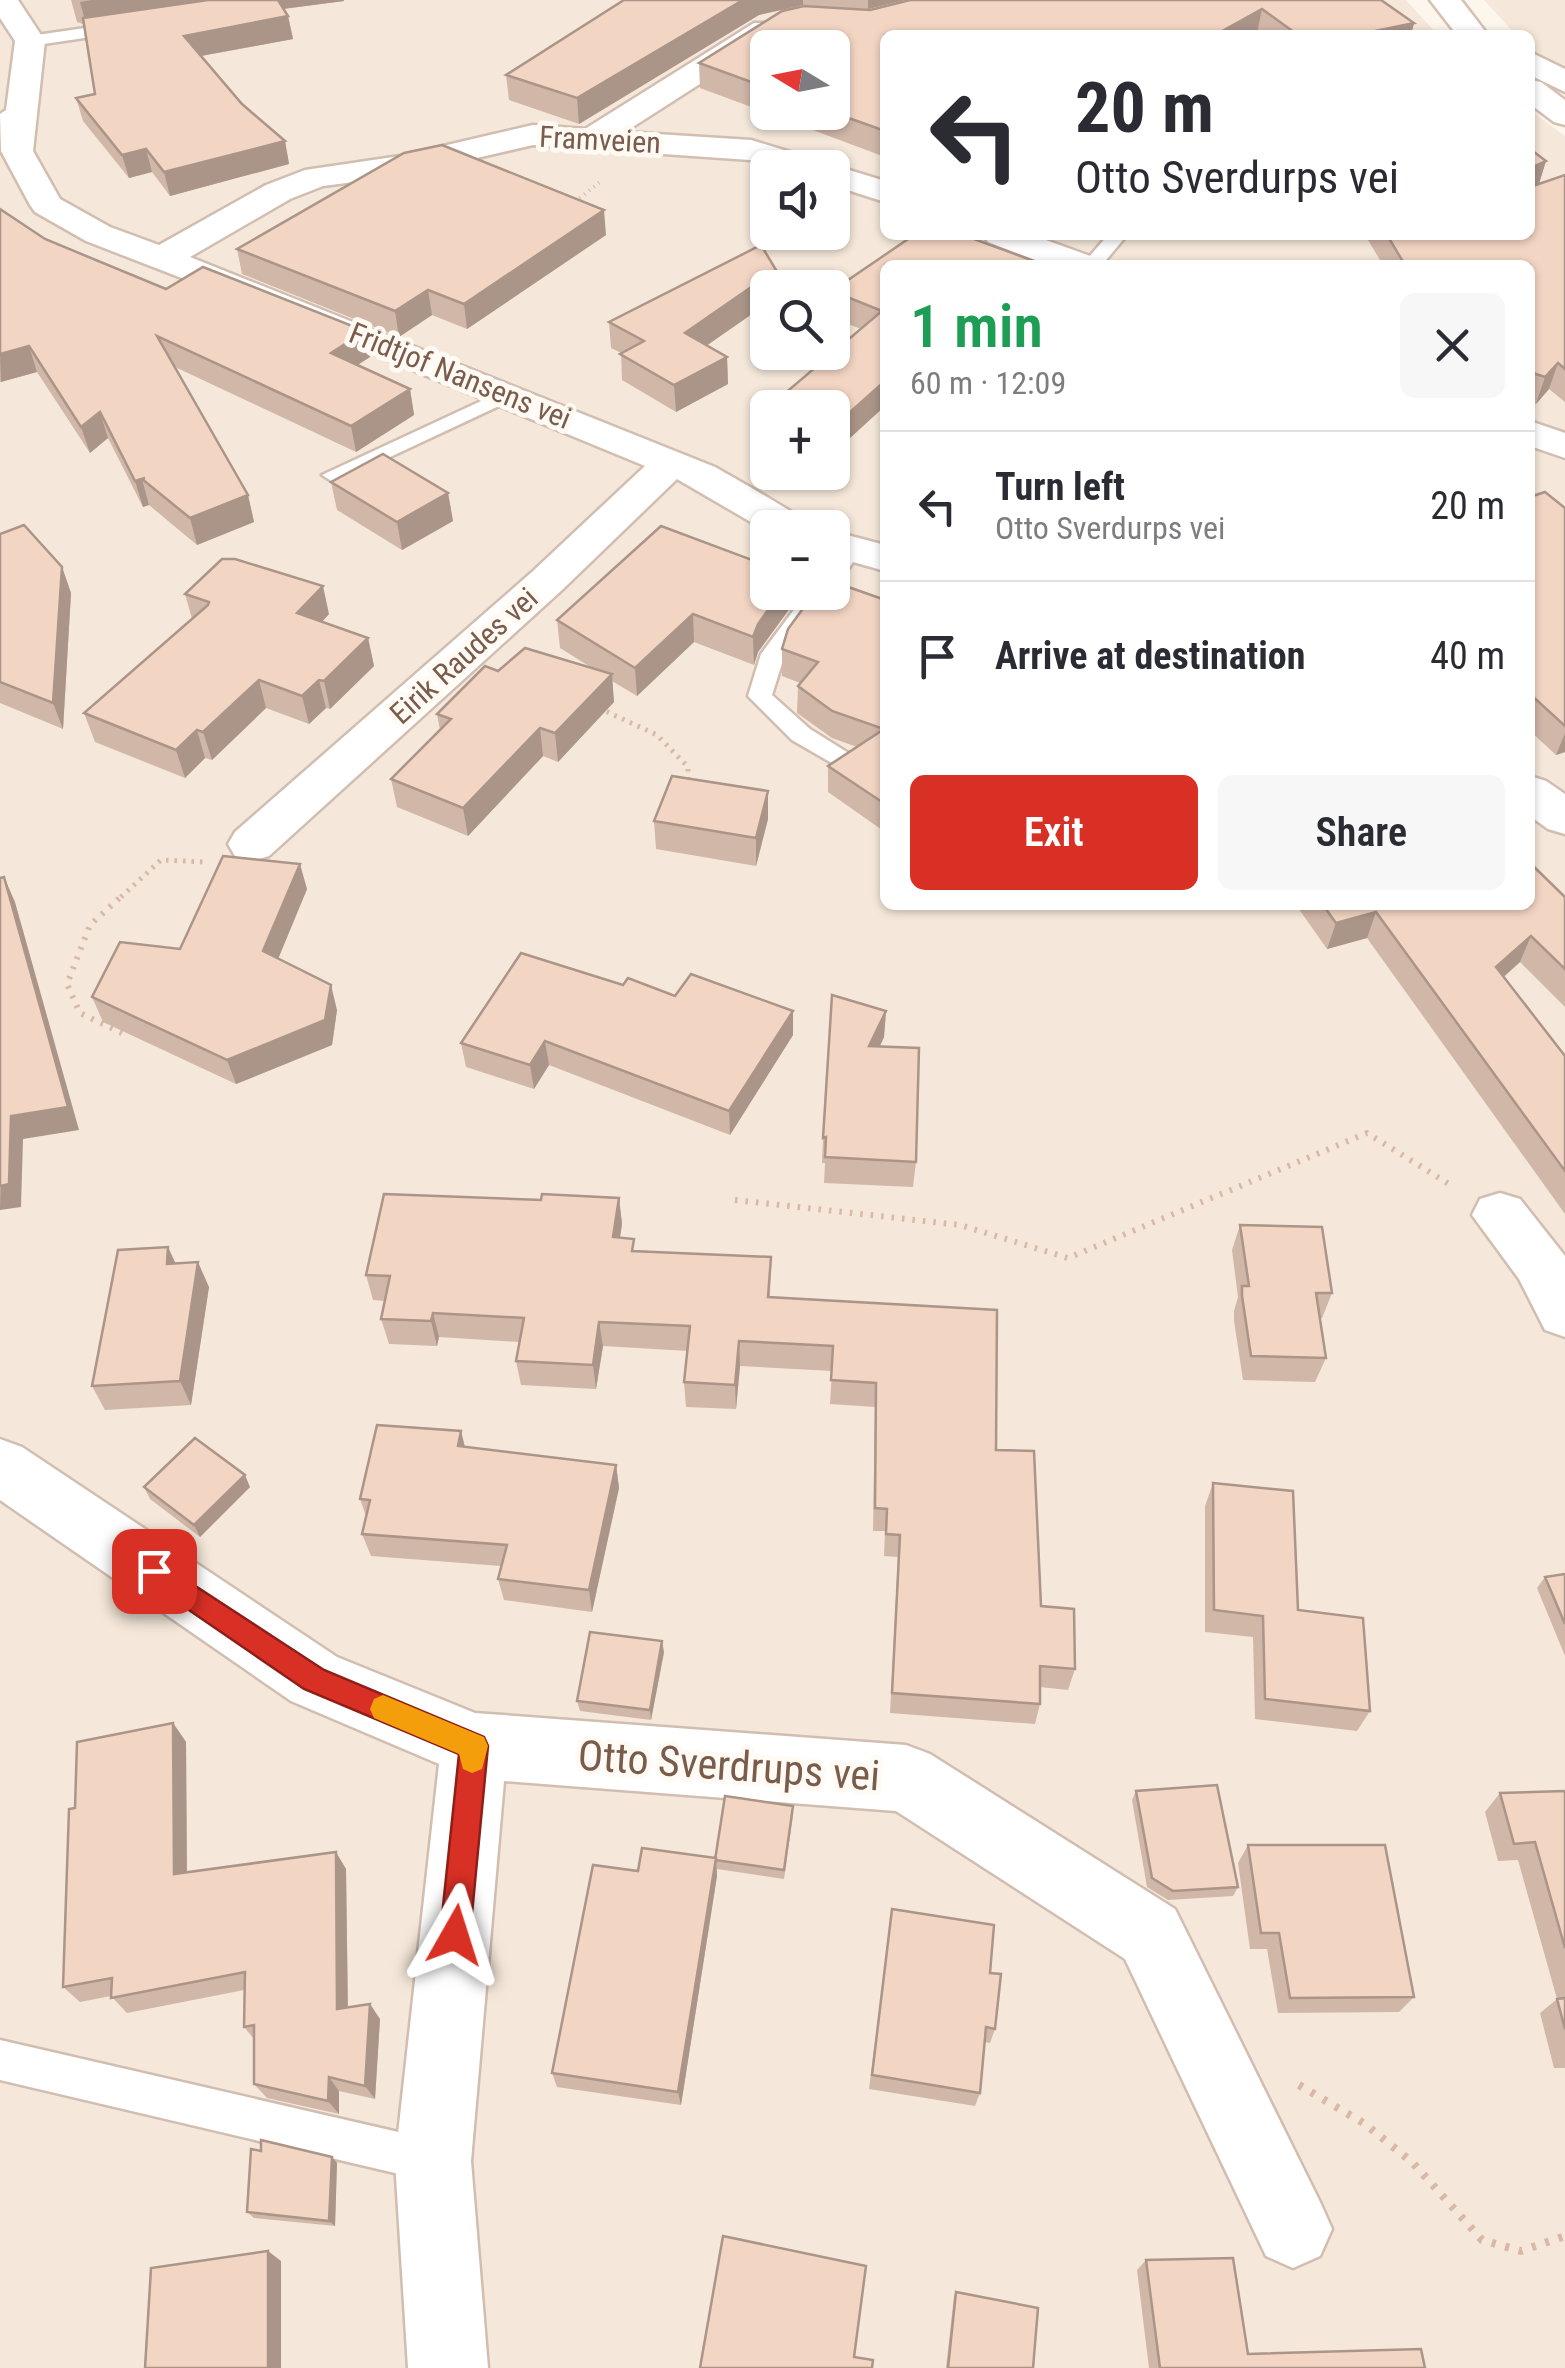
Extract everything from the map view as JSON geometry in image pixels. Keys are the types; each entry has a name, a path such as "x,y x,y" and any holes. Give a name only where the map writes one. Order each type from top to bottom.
{"street":[{"path":"3,0 30,41"},
{"path":"1445,0 1469,30"},
{"path":"596,136 724,53 786,20"},
{"name":"Fridtjof Nansens vei","path":"30,41 11,121 17,151 47,206 98,234 164,257 701,475 756,510"},
{"path":"1535,64 1565,83"},
{"path":"1535,93 1565,114"},
{"name":"Framveien","path":"164,257 278,192 318,178 400,166 533,135 596,136 751,150"},
{"path":"850,179 880,190"},
{"path":"1013,240 1067,260"},
{"path":"1535,435 1565,446"},
{"name":"Eirik Raudes vei","path":"252,844 547,581 670,462"},
{"path":"1535,796 1565,818"},
{"path":"1500,1215 1540,1263 1565,1313"},
{"name":"Otto Sverdrups vei","path":"0,1466 314,1680 474,1746 906,1778 1150,1934 1293,2229"},
{"path":"448,2368 433,2161 474,1746"}],"lane":[{"path":"30,41 142,24"},
{"path":"1096,260 1114,240"},
{"path":"333,475 507,396"},
{"path":"806,610 768,660 761,676 760,696 778,718 805,740 849,765"},
{"path":"0,2060 139,2096 342,2137 433,2161"}],"path":[{"path":"590,704 657,735 688,767 688,791"},
{"path":"122,1033 80,1012 67,984 90,925 161,860 212,863 252,844"},
{"path":"735,1200 960,1225 1068,1258 1367,1132 1500,1215"},
{"path":"1214,2066 1302,2086 1365,2124 1413,2163 1482,2240 1522,2251 1565,2236"}],"shaded area":[{"path":"0,0 1406,0 1433,30 880,30 880,240 1535,240 1535,114 1565,136 1565,2368 0,2368"},
{"path":"1484,0 1565,0 1565,86 1535,55 1535,30 1511,30"}],"building":[{"path":"208,0 278,0 288,16 184,36 242,104 285,141 164,172 146,149 122,155 76,98 95,94 83,18"},
{"path":"624,0 743,0 577,98 506,75"},
{"path":"910,0 1381,0 1414,23 1380,30 1291,30 1262,9 1224,30 880,30 880,129 850,118 850,30 752,30 782,11 804,6 870,10"},
{"path":"750,31 750,81 699,63"},
{"path":"442,145 604,210 464,304 428,290 395,311 237,249 404,153"},
{"path":"1535,153 1546,161 1535,166"},
{"path":"1535,166 1536,185 1565,175 1565,369 1558,363 1545,377 1535,374 1535,260 1402,260 1390,240 1535,240"},
{"path":"0,209 45,239 166,289 203,267 365,331 331,353 410,389 351,426 157,336 248,495 190,518 142,479 145,478 135,481 100,412 81,427 29,346 0,354"},
{"path":"907,240 977,240 1031,260 880,260 880,310 850,298 850,279"},
{"path":"751,250 764,250 776,270 750,270 750,288 685,333 727,357 674,385 620,354 644,341 609,322"},
{"path":"880,313 880,385 850,412 850,390 789,390 812,370 850,370 850,338"},
{"path":"383,454 448,493 397,522 331,482"},
{"path":"1545,492 1565,508 1565,726 1535,699 1535,495"},
{"path":"24,525 62,567 53,703 0,682 0,534"},
{"path":"661,526 750,559 750,610 768,610 753,637 693,614 635,668 557,620"},
{"path":"222,559 235,559 323,586 297,613 368,638 324,681 319,680 302,696 259,680 203,732 197,730 176,750 84,713 208,605 209,602 185,594"},
{"path":"850,588 880,598 880,728 832,711 798,686 818,662 782,649 788,629 802,610 850,610"},
{"path":"525,648 612,674 555,733 540,728 463,808 391,779 451,719 437,714 485,666 498,671"},
{"path":"880,732 880,801 828,766"},
{"path":"672,776 768,791 756,838 654,821"},
{"path":"223,856 300,864 263,951 331,985 325,1020 227,1060 92,997 120,942 180,949"},
{"path":"1535,868 1565,897 1565,969 1531,936 1496,967 1565,1056 1565,1171 1376,912 1336,923 1327,910 1535,910"},
{"path":"4,877 68,1107 11,1116 9,1184 0,1186 0,878"},
{"path":"521,953 623,985 628,978 675,996 691,974 793,1011 729,1111 545,1041 530,1065 461,1043"},
{"path":"832,995 886,1011 869,1046 919,1048 916,1162 825,1157"},
{"path":"384,1194 541,1200 542,1194 619,1198 613,1237 634,1239 632,1251 771,1257 768,1297 997,1310 996,1450 1034,1451 1041,1606 1074,1609 1075,1669 1040,1666 1040,1704 892,1693 900,1535 886,1534 887,1509 875,1508 876,1383 831,1380 833,1346 739,1341 735,1385 684,1382 690,1326 599,1322 593,1365 516,1361 524,1318 433,1313 431,1321 381,1319 390,1276 366,1275"},
{"path":"1240,1225 1322,1227 1332,1293 1316,1293 1326,1358 1251,1356 1242,1296 1242,1286 1249,1286"},
{"path":"168,1247 167,1264 198,1262 180,1381 92,1386 118,1250"},
{"path":"377,1425 461,1431 458,1446 616,1465 589,1590 498,1579 507,1545 362,1534 370,1500 360,1499"},
{"path":"195,1438 245,1475 194,1525 144,1487"},
{"path":"1213,1483 1293,1491 1298,1610 1363,1618 1370,1711 1265,1699 1263,1616 1214,1610"},
{"path":"1565,1574 1565,1624 1545,1577"},
{"path":"590,1632 662,1641 650,1710 577,1701"},
{"path":"173,1723 174,1874 336,1852 337,2009 370,2004 365,2086 329,2077 328,2101 254,2084 254,2025 244,2027 245,1972 111,1998 112,1978 63,1987 69,1809 75,1808 77,1742"},
{"path":"1217,1785 1238,1887 1173,1891 1152,1878 1136,1791"},
{"path":"1565,1791 1565,1948 1535,1842 1514,1844 1500,1793"},
{"path":"725,1796 793,1806 784,1870 715,1860"},
{"path":"1248,1845 1385,1845 1414,1997 1290,1998 1279,1933 1261,1933"},
{"path":"642,1848 716,1858 678,2092 552,2073 593,1865 638,1871"},
{"path":"892,1909 994,1925 990,1973 1001,1974 995,2029 986,2027 980,2093 872,2075"},
{"path":"1565,1998 1565,2029 1557,1999"},
{"path":"261,2140 332,2157 329,2221 247,2212 251,2149 261,2151"},
{"path":"723,2236 866,2266 854,2357 873,2360 872,2368 700,2368"},
{"path":"268,2251 268,2368 145,2368 151,2268"},
{"path":"1233,2258 1248,2354 1421,2349 1425,2368 1160,2368 1146,2260"},
{"path":"956,2292 1038,2308 1033,2368 948,2368"}],"slow traffic":[{"path":"383,1709 474,1746 472,1759"}],"route":[{"path":"154,1571 314,1680 474,1746 455,1935"}]}
